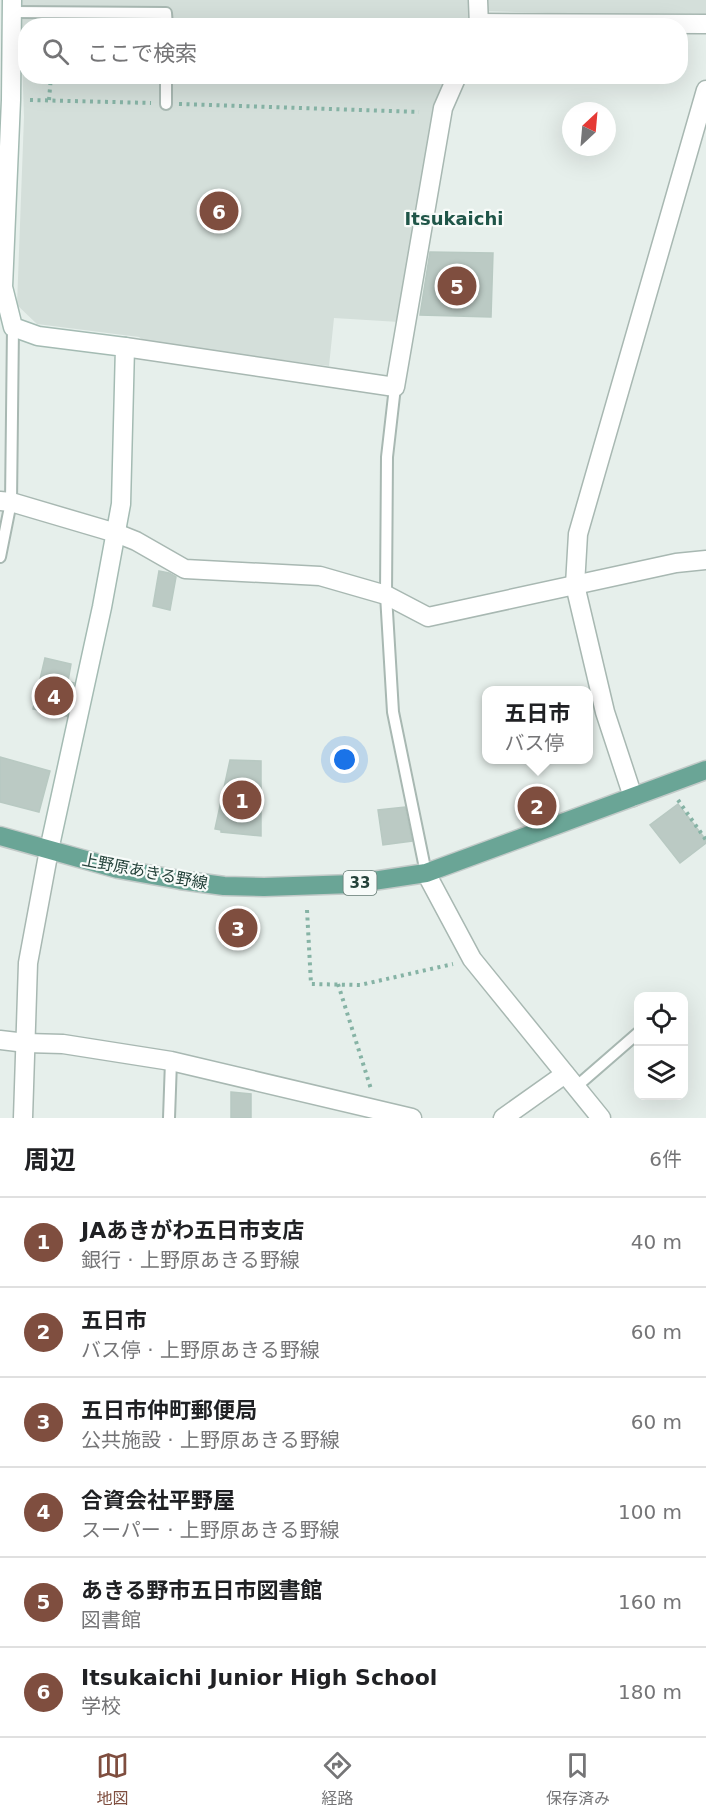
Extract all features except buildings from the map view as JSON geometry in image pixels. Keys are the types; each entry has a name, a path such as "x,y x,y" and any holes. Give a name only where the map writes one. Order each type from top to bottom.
{"main road":[{"name":"上野原あきる野線","path":"0,836 118,869 224,886 353,884 426,873 706,770"}],"street":[{"path":"478,0 479,18"},
{"path":"12,6 11,100 3,287 13,327 38,336 395,387 443,108 454,84"},
{"path":"688,24 706,24"},
{"path":"633,797 605,712 575,585 578,534 706,90"},
{"path":"23,1118 28,963 49,850 121,504 125,347"},
{"path":"6,501 116,533 136,541 185,569 320,576 386,595 428,617 676,563 706,560"},
{"path":"426,873 472,959 602,1118"},
{"path":"0,1040 63,1044 171,1061 412,1118"},
{"path":"503,1118 571,1080"}],"lane":[{"path":"12,6 166,13 166,18"},
{"path":"166,84 166,104"},
{"path":"0,557 6,501 13,327"},
{"path":"395,387 387,457 386,595 393,712 426,873"},
{"path":"571,1080 634,1036"},
{"path":"169,1118 171,1061"}],"path":[{"path":"48,100 50,84"},
{"path":"11,100 419,112"},
{"path":"668,784 706,840"},
{"path":"307,910 311,984 360,985 472,959"},
{"path":"338,984 384,1113"}],"shaded area":[{"path":"20,0 468,0 470,18 21,18"},
{"path":"485,0 706,0 706,18 486,11"},
{"path":"23,84 447,84 399,322 334,318 329,366 147,343 139,337 37,324 17,305 24,117"}],"place":[{"name":"Itsukaichi Junior High School","path":"219,211"},
{"name":"あきる野市五日市図書館","path":"457,286"},
{"name":"合資会社平野屋","path":"54,696"},
{"name":"JAあきがわ五日市支店","path":"242,800"},
{"name":"五日市","path":"537,806"},
{"name":"五日市仲町郵便局","path":"238,928"}],"district":[{"name":"Itsukaichi","path":"454,219"}]}
